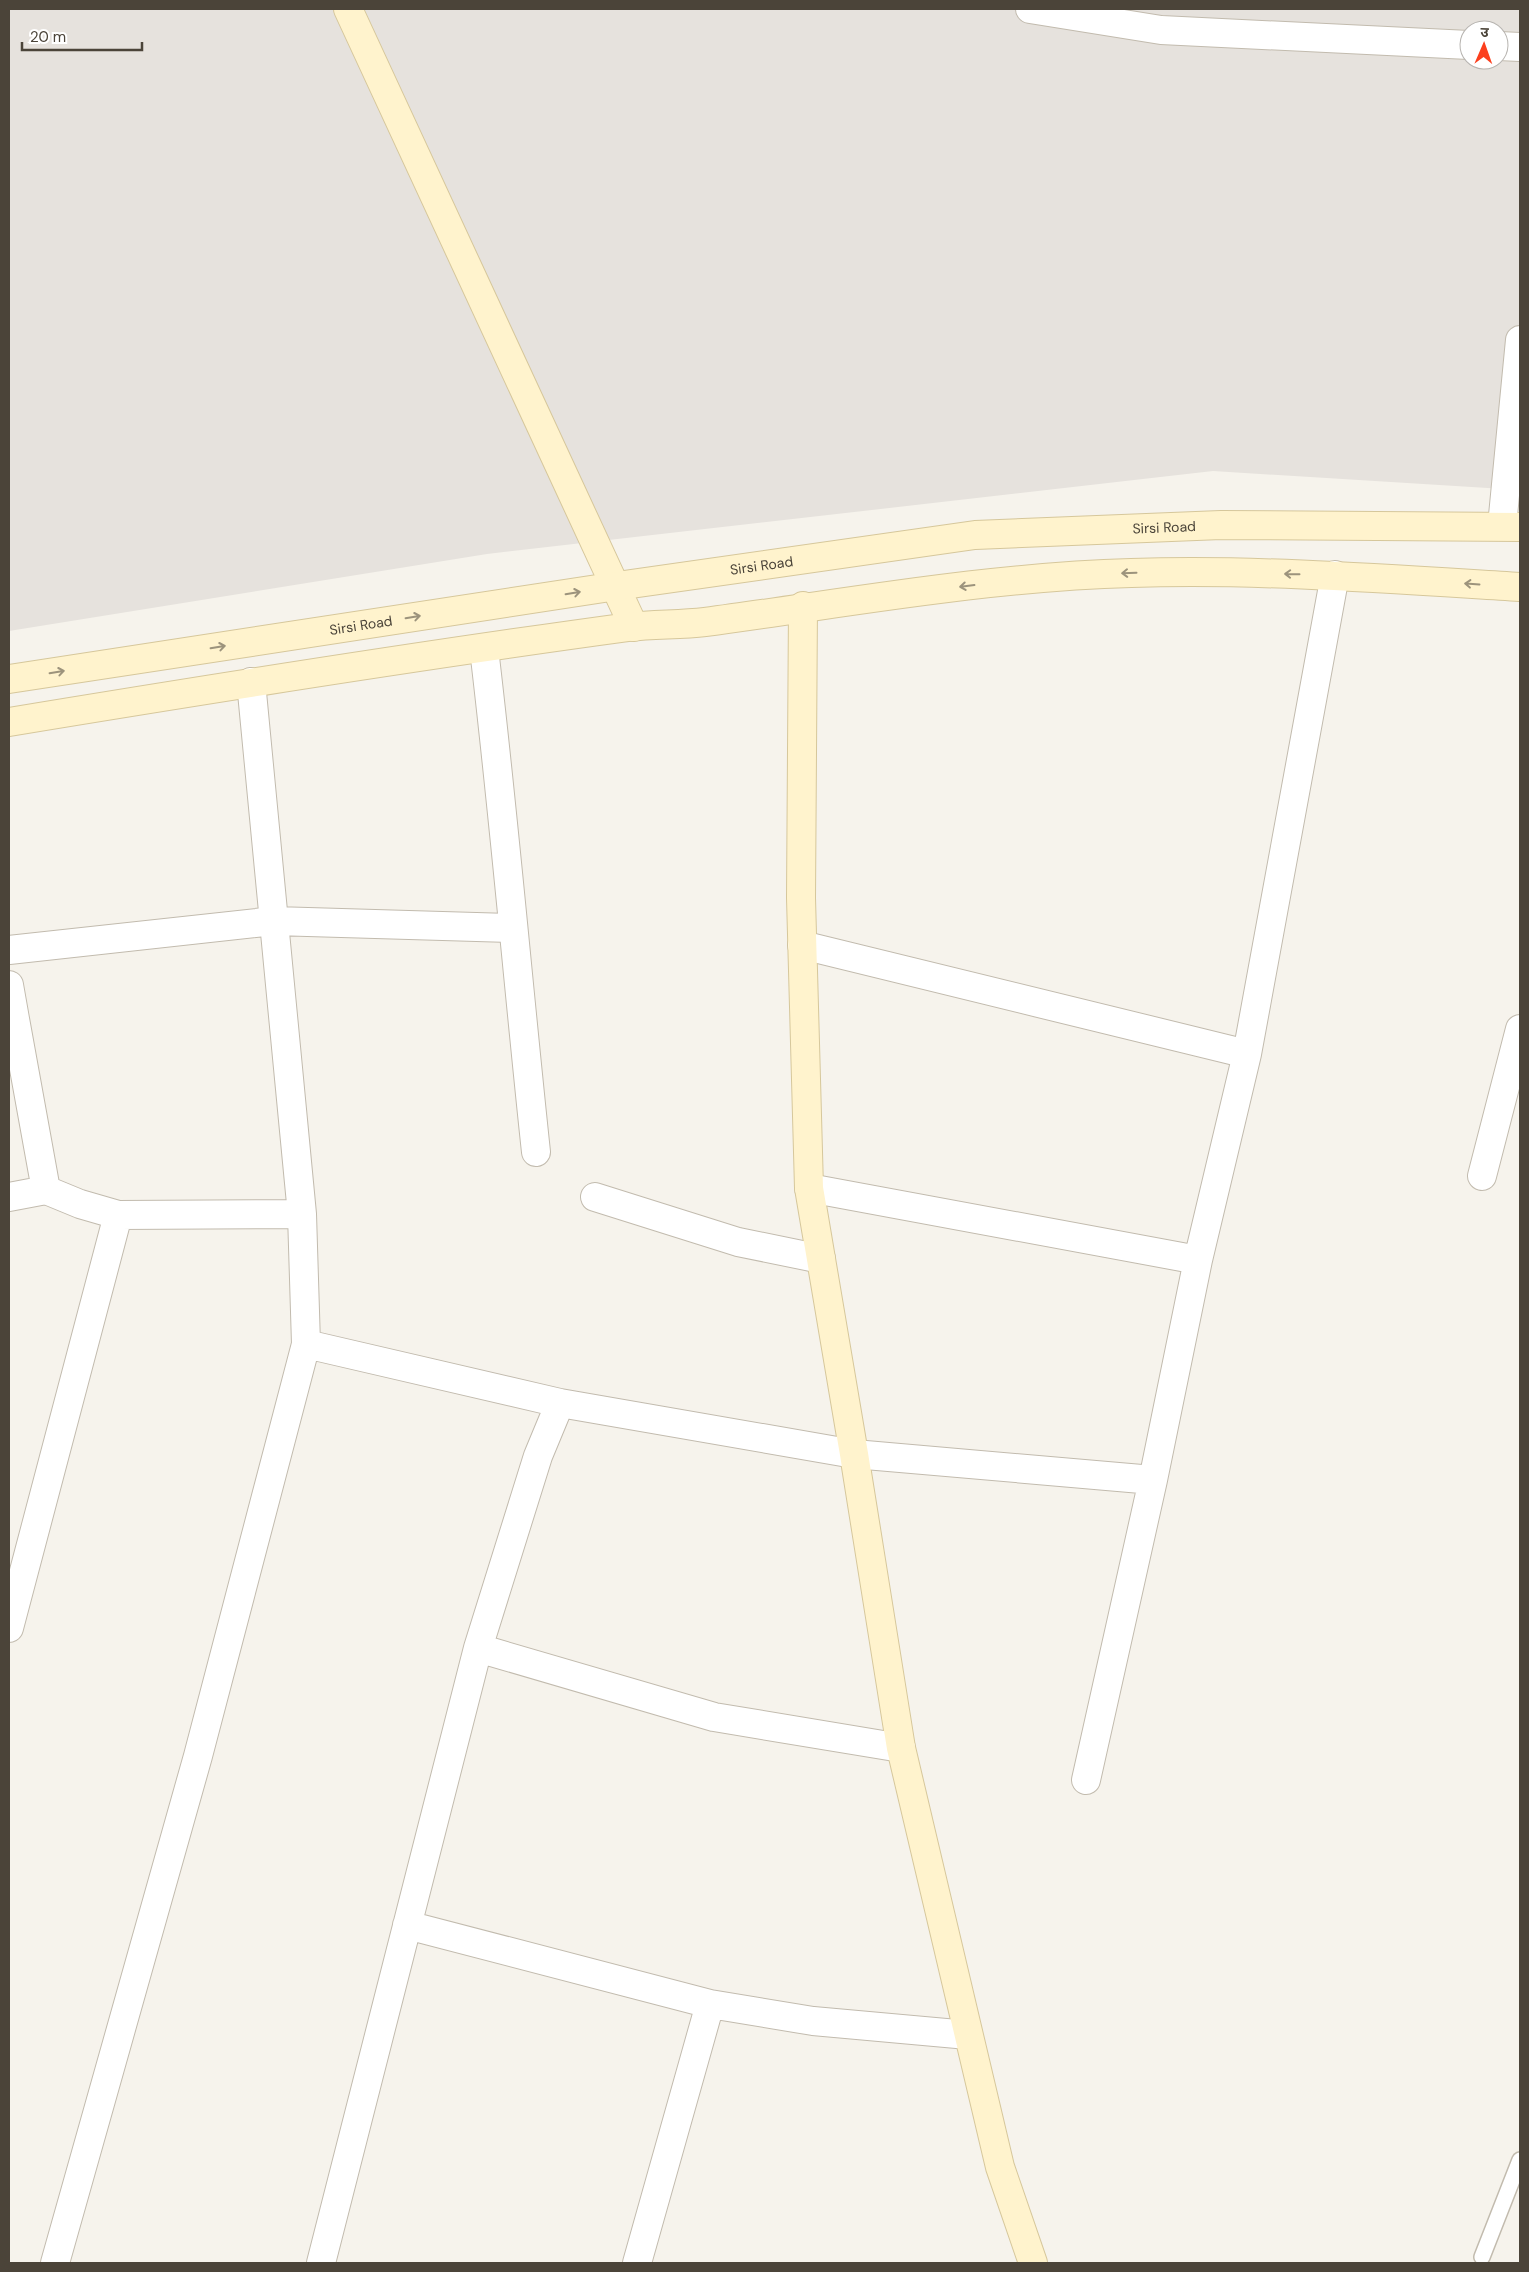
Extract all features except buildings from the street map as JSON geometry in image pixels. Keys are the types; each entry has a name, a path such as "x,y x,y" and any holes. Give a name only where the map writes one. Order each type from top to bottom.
{"main road":[{"path":"348,9 634,626"},
{"name":"Sirsi Road","path":"9,679 617,586 975,535 1221,525 1511,526"},
{"path":"9,722 251,682 634,626 701,622 803,606 997,582 1130,573 1335,575 1520,587"},
{"path":"803,606 802,945 809,1188 901,1748 1000,2167 1033,2263"}],"street":[{"path":"1030,9 1459,44"},
{"path":"1511,526 1520,340"},
{"path":"1086,1780 1153,1480 1198,1260 1247,1054 1335,575"},
{"path":"484,649 506,838 512,928 536,1152"},
{"path":"55,2263 198,1756 306,1344 302,1214 251,682"},
{"path":"9,950 274,921 512,928"},
{"path":"802,945 1247,1054"},
{"path":"9,985 12,1019 46,1190"},
{"path":"1482,1176 1520,1029"},
{"path":"809,1188 1198,1260"},
{"path":"9,1197 46,1190 80,1204 118,1215 302,1214"},
{"path":"595,1197 738,1242 821,1258"},
{"path":"9,1628 118,1215"},
{"path":"306,1344 560,1403 854,1454 1153,1480"},
{"path":"321,2263 478,1648 538,1456 560,1403"},
{"path":"478,1648 714,1716 901,1748"},
{"path":"407,1925 710,2004 813,2021 968,2036"},
{"path":"638,2263 710,2004"}],"lane":[{"path":"1482,2257 1520,2160"}],"shaded area":[{"path":"9,9 1520,9 1520,490 1213,471 487,554 9,631"}]}
